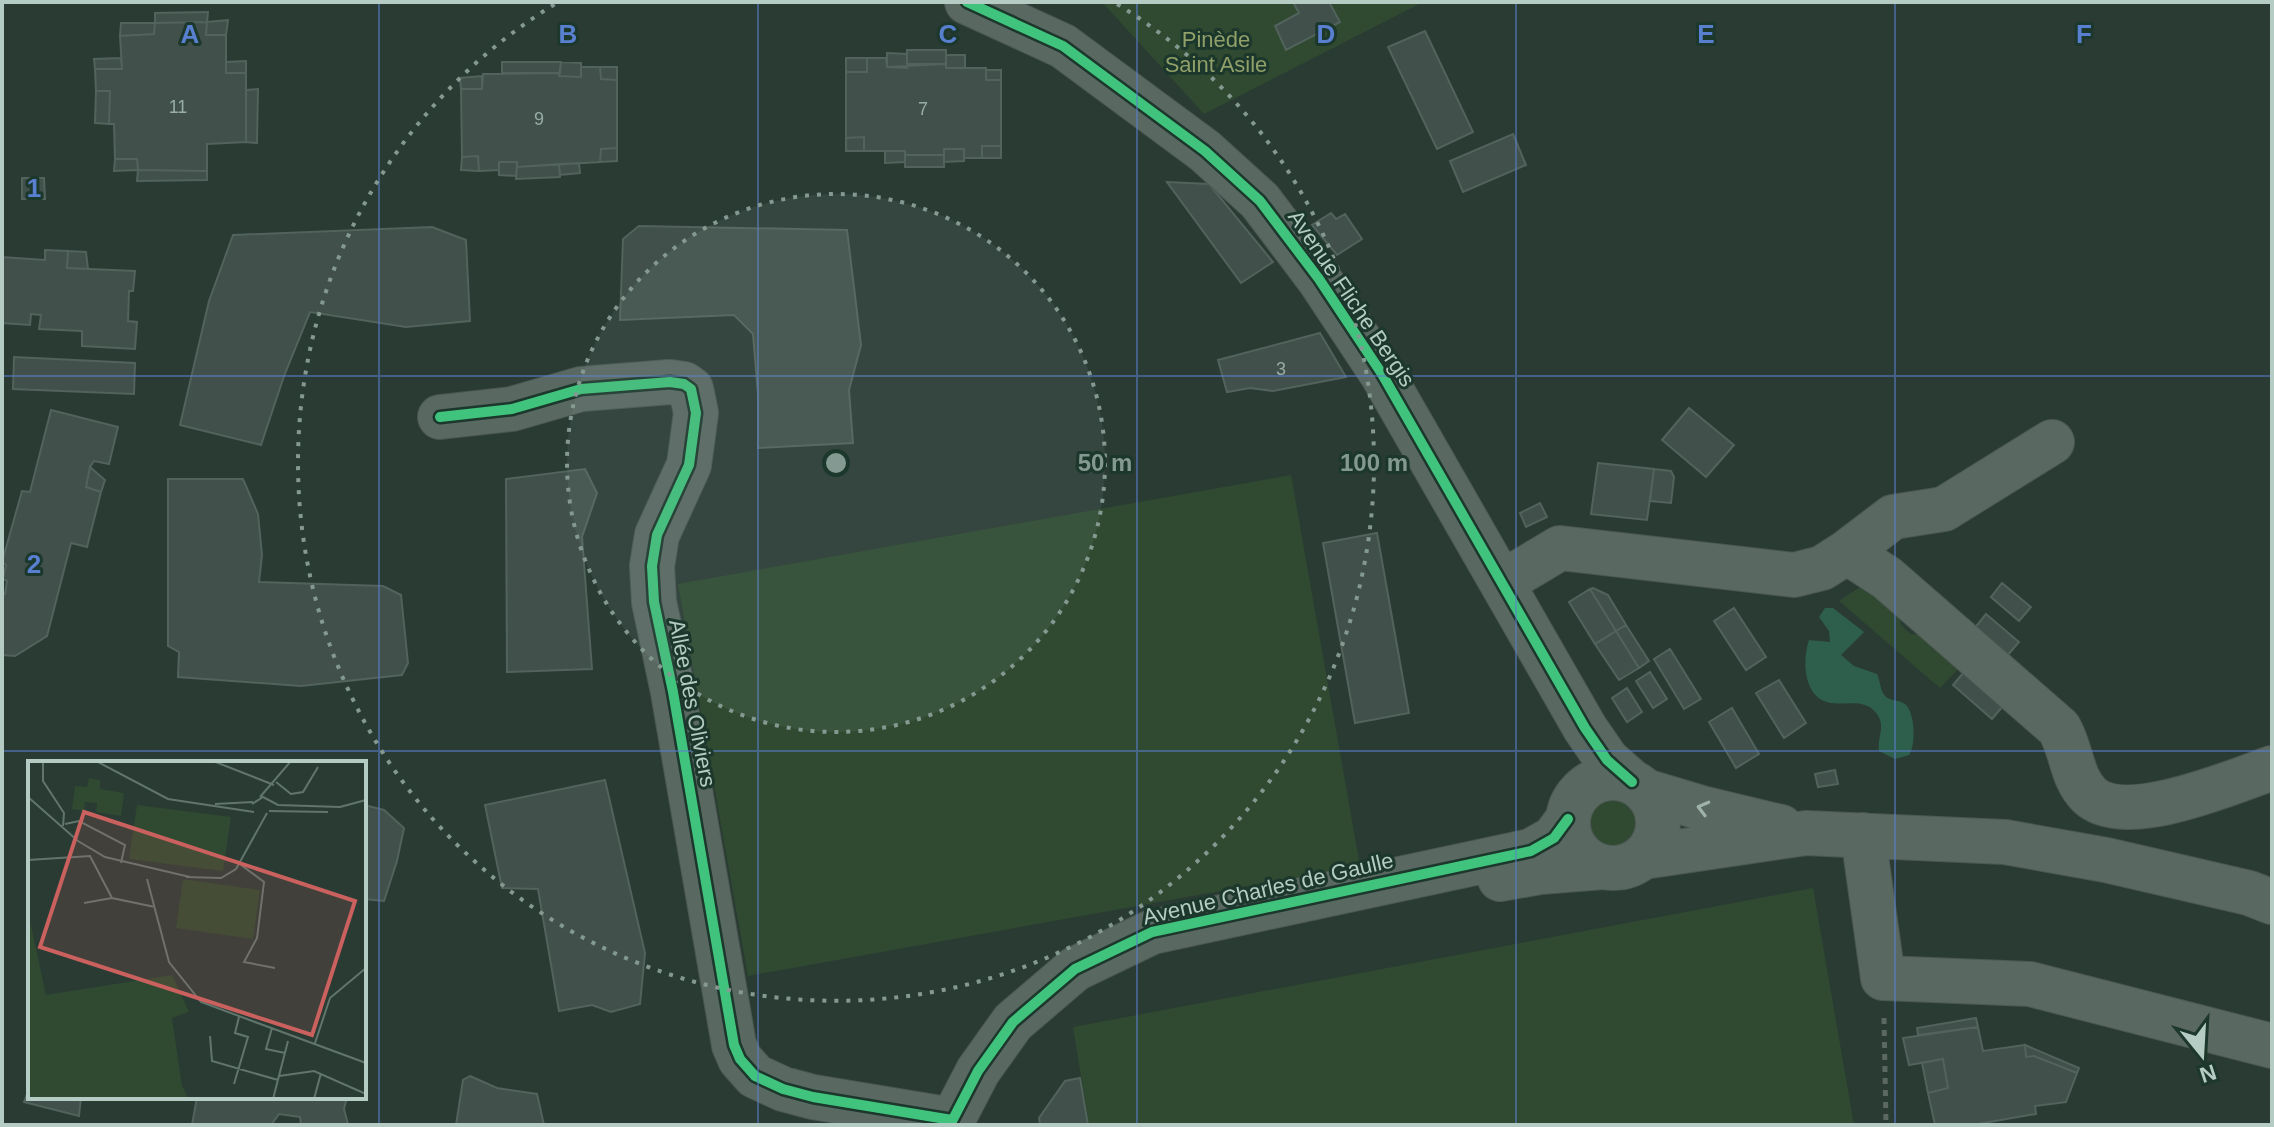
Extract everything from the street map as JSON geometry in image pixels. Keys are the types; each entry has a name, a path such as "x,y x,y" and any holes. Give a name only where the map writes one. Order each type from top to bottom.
{"street":[{"name":"Avenue Fliche Bergis","path":"967,2 1063,46 1205,151 1260,201 1319,279 1382,374 1585,728 1607,760 1639,786"},
{"name":"Allée des Oliviers","path":"440,417 512,409 581,389 670,382 684,384 691,389 696,413 689,465 657,535 652,566 654,602 673,692 734,1045 740,1059 755,1076 783,1089 951,1122"},
{"path":"1503,582 1560,548 1794,575 1822,568 1893,517 1944,509 2052,442"},
{"path":"1847,552 1887,578 2059,728 2068,743 2075,774 2090,797 2120,808 2147,807 2198,794 2272,768"},
{"path":"1572,808 1587,786 1601,779 1617,778 1639,786 1654,804 1658,819 1657,833 1652,846 1623,862 1590,862 1579,853 1571,841 1572,808 1585,728"},
{"name":"Avenue Charles de Gaulle","path":"1639,786 1705,809 1806,833"},
{"name":"Avenue Charles de Gaulle","path":"951,1122 978,1071 1013,1022 1075,969 1152,932 1531,851 1554,838 1572,808"},
{"name":"Avenue Charles de Gaulle","path":"1307,900 1455,887 1806,833 2005,842 2106,860 2249,893 2272,902"},
{"path":"1863,835 1883,978 2030,984 2272,1046"}],"path":[{"path":"1883,978 1886,1125"}],"green space":[{"name":"Pinède Saint Asile","path":"1102,2 1423,2 1204,114"},
{"path":"1291,475 1360,866 748,976 678,584"},
{"path":"1860,587 1896,603 1901,625 1911,634 1933,636 1963,664 1940,688 1839,601"},
{"path":"1601,779 1654,804 1656,831 1631,865 1579,853 1573,842 1569,821 1575,801 1590,785"},
{"path":"1813,888 1854,1125 1089,1125 1073,1027"}],"shaded area":[{"path":"1825,608 1833,608 1864,632 1841,655 1854,666 1877,674 1885,696 1903,703 1909,709 1914,737 1909,755 1895,759 1879,751 1881,723 1873,709 1862,704 1822,700 1810,687 1806,668 1809,640 1830,642 1829,631 1819,617"}],"building":[{"path":"1293,2 1329,2 1340,22 1286,50 1275,26 1299,13"},
{"path":"208,12 207,22 155,23 155,13"},
{"path":"228,20 226,35 206,35 207,22"},
{"path":"207,22 206,35 226,35 226,73 246,73 246,142 207,144 207,171 138,170 137,159 115,159 114,124 109,124 110,91 96,91 95,69 122,69 120,36 154,34 155,23"},
{"path":"121,23 155,23 154,34 120,36"},
{"path":"1425,31 1473,132 1437,149 1388,47"},
{"path":"907,50 946,50 946,64 907,64"},
{"path":"887,53 907,54 907,68 887,67"},
{"path":"946,55 965,55 965,68 946,68"},
{"path":"121,58 122,69 95,69 94,59"},
{"path":"846,58 867,58 867,72 846,72"},
{"path":"867,58 886,58 887,67 946,64 946,68 986,68 986,80 1001,80 1001,146 982,146 982,158 964,158 964,149 944,149 944,155 864,151 864,137 846,138 846,72 867,72"},
{"path":"246,61 246,73 226,73 226,62"},
{"path":"502,62 561,62 560,73 502,73"},
{"path":"561,62 581,63 581,77 559,76"},
{"path":"581,67 600,67 601,79 617,80 617,148 601,149 600,162 517,167 517,162 499,162 499,170 479,171 478,156 462,157 461,89 482,89 483,74 560,73 559,76 581,77"},
{"path":"600,67 617,67 617,80 601,79"},
{"path":"986,70 1001,70 1001,80 986,80"},
{"path":"482,76 482,89 461,89 460,78"},
{"path":"258,89 257,143 246,142 246,90"},
{"path":"96,91 110,91 109,124 95,123"},
{"path":"1513,134 1526,165 1463,192 1450,161"},
{"path":"864,137 864,151 846,151 846,138"},
{"path":"982,146 1001,146 1001,158 982,158"},
{"path":"617,148 617,161 600,162 601,149"},
{"path":"944,149 964,149 964,161 944,162"},
{"path":"885,151 905,151 905,162 885,163"},
{"path":"905,155 944,155 944,167 905,167"},
{"path":"478,156 479,171 461,170 462,157"},
{"path":"115,159 137,159 138,170 114,171"},
{"path":"499,162 517,162 516,176 499,175"},
{"path":"579,163 580,173 560,175 559,164"},
{"path":"559,164 560,177 516,179 517,167"},
{"path":"138,170 207,171 207,180 137,181"},
{"path":"22,178 44,178 45,199 22,199"},
{"path":"1167,182 1209,184 1273,262 1241,283"},
{"path":"1331,213 1336,219 1345,214 1362,239 1337,255 1312,225"},
{"path":"639,226 847,230 861,345 849,390 853,443 758,448 753,334 734,315 620,320 623,239"},
{"path":"432,227 466,240 470,321 406,327 310,312 261,445 180,425 209,301 233,235"},
{"path":"45,250 68,251 67,268 135,271 133,291 129,291 128,321 137,322 135,349 82,346 82,331 39,329 41,315 31,314 30,325 2,323 2,257 45,260"},
{"path":"68,251 86,252 88,269 67,268"},
{"path":"1320,333 1346,377 1273,391 1250,388 1227,392 1218,360"},
{"path":"14,357 135,363 134,394 13,389"},
{"path":"1689,408 1734,445 1706,477 1662,440"},
{"path":"51,410 118,427 109,464 94,461 90,467 86,487 101,492 87,547 71,543 47,636 15,656 2,655 2,596 7,581 3,579 6,565 2,562 22,491 30,492"},
{"path":"1598,463 1654,469 1647,520 1591,514"},
{"path":"90,467 105,480 101,492 86,487"},
{"path":"585,469 597,493 582,537 592,669 507,672 506,479"},
{"path":"1654,469 1671,471 1674,477 1671,503 1650,501"},
{"path":"168,479 243,479 258,514 262,555 259,582 383,586 401,595 408,663 402,675 301,686 178,677 179,652 168,646"},
{"path":"1540,503 1547,517 1526,527 1520,513"},
{"path":"1377,533 1409,713 1355,723 1323,543"},
{"path":"2002,583 2031,607 2019,621 1991,597"},
{"path":"1590,589 1608,595 1626,625 1616,631"},
{"path":"1590,589 1616,631 1595,644 1569,602"},
{"path":"1734,608 1766,657 1746,670 1714,621"},
{"path":"1986,614 2019,642 2006,657 1973,630"},
{"path":"1626,625 1649,661 1639,668 1616,631"},
{"path":"1616,631 1639,668 1619,680 1595,644"},
{"path":"1670,649 1701,699 1684,709 1654,659"},
{"path":"1650,672 1667,699 1653,708 1636,681"},
{"path":"1964,672 2003,706 1992,719 1953,685"},
{"path":"1779,680 1806,723 1784,738 1756,693"},
{"path":"1627,688 1642,712 1627,722 1612,698"},
{"path":"1732,708 1759,754 1736,768 1709,722"},
{"path":"1835,770 1838,784 1818,787 1815,774"},
{"path":"605,780 645,953 640,1004 611,1012 592,1005 559,1011 538,889 502,888 485,805"},
{"path":"366,806 384,810 404,828 384,901 366,899"},
{"path":"1976,1018 1978,1027 1918,1035 1917,1028"},
{"path":"1978,1027 1983,1051 2025,1045 2026,1057 2034,1056 2077,1073 2066,1102 2035,1106 2036,1114 1972,1125 1935,1125 1928,1093 1948,1088 1943,1059 1909,1065 1903,1038"},
{"path":"2025,1045 2079,1068 2077,1073 2034,1056 2026,1057"},
{"path":"1943,1059 1948,1088 1928,1093 1922,1063"},
{"path":"470,1076 497,1088 537,1094 544,1125 456,1125 463,1080"},
{"path":"1080,1078 1088,1125 1040,1125 1039,1118 1065,1081"},
{"path":"28,1091 28,1099 81,1099 79,1116 24,1102"},
{"path":"197,1099 346,1099 344,1109 348,1124 301,1125 300,1117 279,1114 271,1125 192,1125"}],"cycle path":[{"path":"967,2 1063,46 1205,151 1260,201 1319,279 1382,374 1585,728 1607,760 1632,782"},
{"path":"440,417 512,409 581,389 670,382 684,384 691,389 696,413 689,465 657,535 652,566 654,602 673,692 734,1045 740,1059 755,1076 783,1089 813,1097 952,1120"},
{"path":"950,1125 978,1071 1013,1022 1075,969 1152,932 1531,851 1554,838 1568,819"}]}
